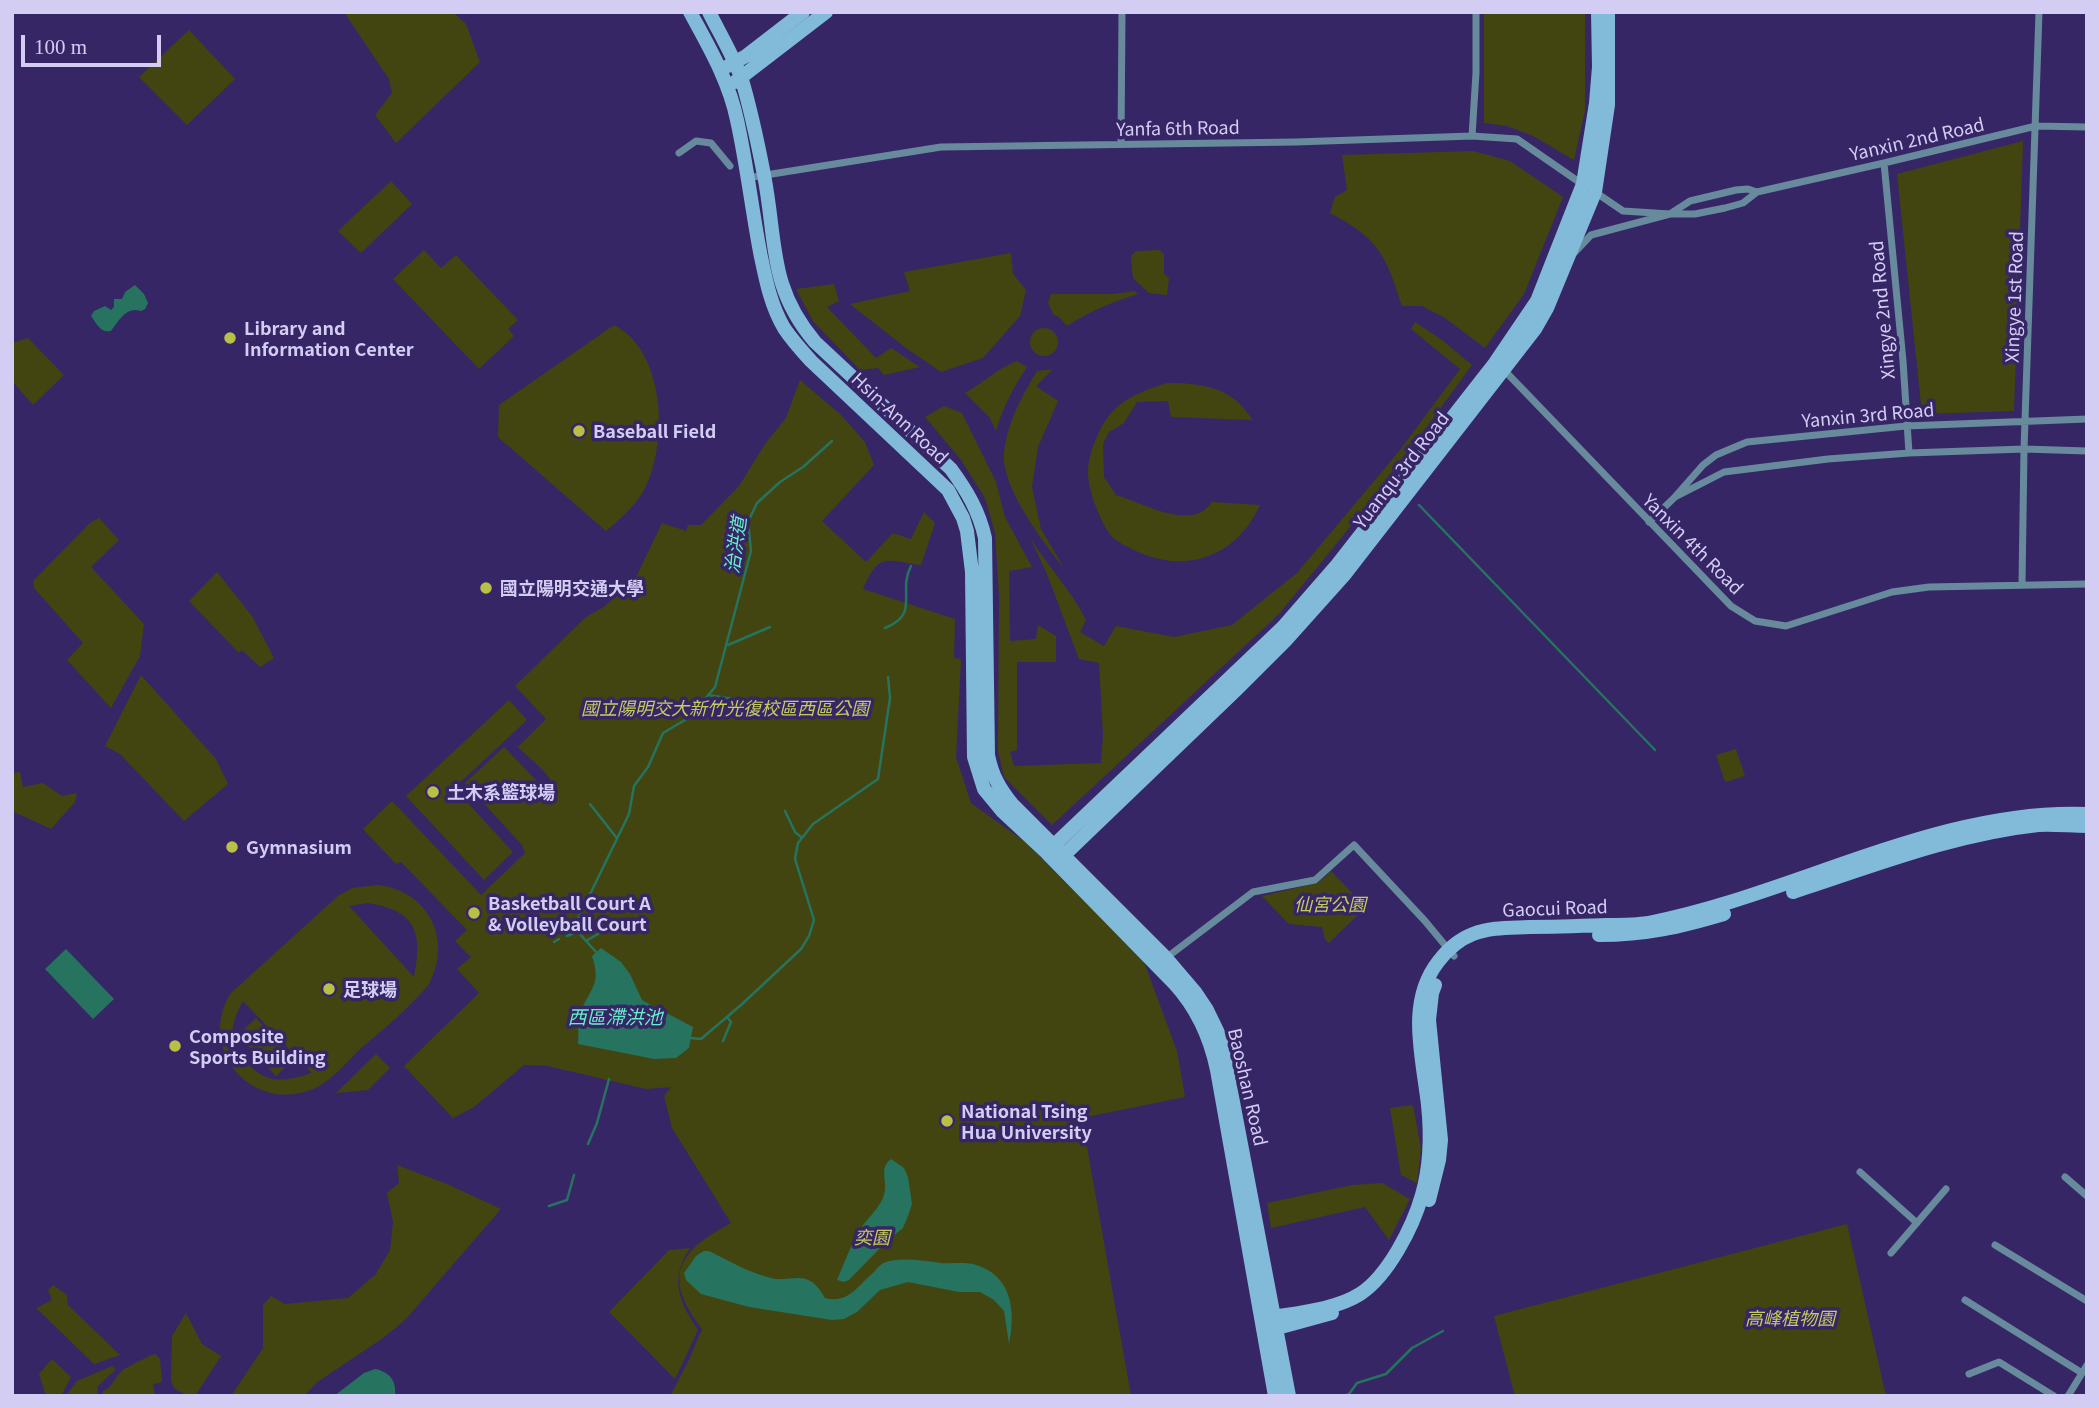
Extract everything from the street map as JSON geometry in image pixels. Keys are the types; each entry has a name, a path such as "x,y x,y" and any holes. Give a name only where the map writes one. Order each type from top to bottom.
{"street":[{"name":"Hsin-Ann Road","path":"690,12 728,87 737,119 767,284 783,326 811,361 947,490 963,518 972,572 974,741 978,773 991,799 1055,853"},
{"name":"Hsin-Ann Road","path":"709,12 741,79 764,175 778,274 789,306 801,326 836,363 951,469 981,518 985,538 988,755 1000,789 1055,853"},
{"path":"721,70 735,63 803,12"},
{"path":"728,87 826,12"},
{"path":"1121,144 1122,12"},
{"path":"1472,136 1476,12"},
{"name":"Yuanqu 3rd Road","path":"1055,853 1237,689 1294,631 1345,574 1499,366 1543,288 1589,188 1598,67 1598,12"},
{"name":"Yuanqu 3rd Road","path":"1499,366 1535,329 1567,260 1589,188 1608,105 1608,12"},
{"name":"Xingye 1st Road","path":"2022,584 2039,12"},
{"name":"Yanxin 2nd Road","path":"1589,188 1623,211 1695,214 1743,203 1757,192 2036,127 2087,127"},
{"name":"Yanfa 6th Road","path":"747,178 941,147 1296,142 1472,136 1517,139 1589,188"},
{"path":"679,153 696,141 711,143 730,166"},
{"name":"Xingye 2nd Road","path":"1884,163 1909,453"},
{"name":"Yanxin 2nd Road","path":"1567,260 1591,235 1670,214 1690,201 1736,190 1748,189 1757,192"},
{"name":"Yanxin 4th Road","path":"1499,366 1731,606 1755,621 1786,625 1892,592 1929,587 2087,584"},
{"name":"Yanxin 3rd Road","path":"1648,522 1716,455 1747,442 1906,426 2087,419"},
{"name":"Yanxin 3rd Road","path":"1674,498 1724,472 1828,459 2024,449 2087,451"},
{"name":"Gaocui Road","path":"1269,1324 1340,1311 1383,1286 1406,1248 1430,1197 1441,1140 1429,1020 1432,993 1452,952 1474,934 1501,928 1646,924 1737,900 1943,833 2041,814 2087,814"},
{"name":"Gaocui Road","path":"1452,952 1498,937 1624,935 1682,927 1910,853 1966,838 2041,825 2087,826"},
{"path":"1162,962 1253,892 1315,880 1354,845 1452,952"},
{"name":"Baoshan Road","path":"1055,853 1201,1001 1221,1039 1269,1324 1275,1396"},
{"path":"1860,1172 1917,1223"},
{"path":"2065,1177 2087,1196"},
{"path":"1891,1253 1946,1189"},
{"path":"1995,1245 2087,1301"},
{"path":"1965,1300 2082,1373"},
{"name":"Baoshan Road","path":"1269,1324 1289,1396"},
{"path":"1969,1374 1999,1362 2054,1396"},
{"path":"2068,1396 2087,1365"}],"green space":[{"path":"344,12 453,12 466,24 480,62 396,143 375,115 392,93 389,79"},
{"path":"1484,12 1585,12 1585,111 1574,160 1533,136 1507,126 1484,123"},
{"path":"189,30 235,79 187,125 139,77"},
{"path":"2023,141 2014,411 1922,414 1897,174"},
{"path":"1473,151 1510,161 1563,197 1524,294 1485,348 1445,318 1422,306 1402,306 1391,274 1378,250 1360,231 1330,213 1335,197 1347,190 1342,155"},
{"path":"391,181 412,204 361,253 338,231"},
{"path":"424,250 441,268 456,255 518,320 508,329 514,336 479,369 393,279"},
{"path":"1159,250 1164,254 1164,274 1169,278 1167,295 1149,293 1133,278 1131,256 1136,251"},
{"path":"1011,253 1013,274 1026,290 1020,316 983,358 941,372 850,304 910,291 904,272"},
{"path":"834,284 839,301 827,307 876,358 891,348 920,367 884,375 878,368 860,370 813,321 796,289"},
{"path":"1135,291 1138,294 1101,307 1067,326 1053,314 1048,303 1051,294 1113,294"},
{"path":"1415,322 1472,365 1385,484 1279,614 1052,825 1004,777 998,751 999,597 995,533 985,498 961,460 925,417 944,406 962,413 996,482 1005,517 1032,567 1009,571 1010,641 1036,639 1038,625 1056,636 1056,662 1017,662 1017,750 1010,752 1014,766 1101,763 1103,735 1099,663 1079,659 1047,574 1030,538 1086,620 1080,632 1104,646 1116,626 1174,637 1232,625 1297,573 1400,450 1460,369 1411,329"},
{"name":"Baseball Field","path":"614,325 631,338 644,356 653,377 659,426 657,450 643,492 631,508 606,531 498,437 499,405"},
{"path":"1044,328 1054,332 1058,342 1054,352 1044,356 1034,352 1030,342 1034,332"},
{"path":"28,338 64,375 33,405 12,381 12,343"},
{"path":"1017,361 1027,367 1009,398 996,431 990,418 965,393"},
{"path":"1053,369 1036,386 1058,401 1038,447 1032,487 1041,529 1064,568 1035,529 1016,497 1009,482 1004,453 1012,420 1031,380 1037,371"},
{"path":"800,380 840,414 865,442 874,465 822,521 866,562 893,533 911,539 924,512 935,523 921,565 885,561 874,569 863,589 955,619 954,658 961,659 956,757 971,803 1028,844 1144,962 1177,1051 1185,1097 1082,1118 1131,1396 670,1396 702,1329 682,1294 679,1280 681,1267 698,1244 731,1223 672,1128 664,1096 671,1087 646,1089 548,1066 524,1065 474,1107 453,1118 404,1066 479,993 457,969 471,957 455,941 467,930 401,862 396,864 363,829 392,801 481,895 525,853 522,845 465,783 504,747 557,802 557,794 550,779 518,747 546,719 515,686 586,617 604,607 637,575 662,523 686,531 688,525 701,525 739,486 765,444 786,418"},
{"path":"1167,383 1195,385 1222,392 1238,402 1253,420 1171,417 1168,401 1137,402 1124,423 1109,432 1103,444 1104,477 1116,495 1179,515 1192,515 1203,511 1212,502 1260,505 1238,537 1208,556 1192,560 1155,558 1121,544 1109,533 1098,512 1088,479 1093,447 1110,414 1133,396"},
{"path":"99,518 119,540 91,567 144,624 140,656 111,708 67,660 83,643 34,588 33,581 90,523"},
{"path":"217,572 252,616 274,658 260,667 242,650 239,653 189,601"},
{"path":"141,675 216,759 228,784 184,821 120,754 105,746"},
{"name":"土木系籃球場","path":"509,700 527,720 454,788 513,852 484,880 406,796"},
{"path":"1736,749 1745,776 1725,782 1716,755"},
{"path":"20,772 23,787 43,783 62,796 77,793 75,802 51,829 12,811 12,773"},
{"name":"仙宮公園","path":"1331,871 1366,907 1329,943 1322,927 1289,924 1262,896 1318,883"},
{"path":"378,885 396,889 422,907 437,934 436,967 429,984 404,1011 319,1086 291,1094 270,1093 251,1085 236,1072 226,1055 220,1036 222,1015 230,994 338,896 352,888","holes":["367,903 396,911 412,926 417,947 414,977 349,906","243,1001 311,1072 311,1073 273,1079 260,1074 248,1064 238,1051 233,1037 235,1019"]},
{"path":"256,1018 294,1059 276,1076 238,1035"},
{"path":"376,1054 390,1068 368,1090 336,1093"},
{"path":"1413,1105 1421,1149 1417,1183 1401,1175 1390,1108"},
{"path":"397,1165 501,1209 405,1320 316,1383 304,1396 231,1396 263,1348 263,1305 271,1296 285,1304 348,1298 376,1274 390,1250 393,1222 387,1193 399,1183"},
{"path":"1382,1183 1410,1199 1389,1240 1365,1207 1271,1228 1267,1203 1352,1185"},
{"name":"高峰植物園","path":"1847,1224 1886,1396 1515,1396 1494,1316"},
{"path":"690,1248 678,1280 686,1310 698,1330 675,1379 609,1312 669,1250"},
{"path":"53,1285 67,1295 68,1305 120,1355 94,1364 36,1308 52,1300 48,1290"},
{"path":"186,1313 202,1344 221,1356 195,1396 188,1396 174,1388 171,1380 172,1336"},
{"path":"155,1354 160,1359 162,1382 153,1384 155,1396 102,1396 103,1391 123,1370"},
{"path":"52,1359 71,1377 61,1396 46,1396 39,1374"},
{"path":"112,1366 116,1369 98,1386 97,1396 66,1396 77,1381"}],"water":[{"path":"135,285 148,303 145,309 127,312 111,331 101,329 91,316 94,311 105,306 111,310 114,307 114,299 122,299 125,292"},
{"name":"西區滯洪池","path":"601,948 621,962 642,1000 693,1027 689,1048 676,1058 654,1059 578,1044 581,1010 592,990 596,973 592,956"},
{"path":"66,949 114,999 93,1019 45,969"},
{"path":"891,1159 904,1168 908,1177 912,1204 903,1228 849,1280 837,1280 859,1231 883,1198 885,1167"},
{"path":"704,1251 771,1278 806,1279 817,1286 825,1298 833,1299 852,1293 886,1262 906,1260 973,1264 996,1276 1008,1295 1012,1319 1009,1344 1004,1311 994,1300 980,1292 959,1292 908,1282 880,1290 857,1312 844,1319 832,1320 749,1307 701,1294 686,1280 684,1273 696,1256"},
{"path":"375,1369 391,1378 395,1385 395,1396 334,1396 364,1373"}],"waterway":[{"name":"治洪道","path":"596,952 578,932 577,921 629,814 634,786 648,767 663,733 690,717 715,687 751,551 748,522 757,503 832,441"},
{"path":"1419,505 1655,750"},
{"path":"885,628 896,622 905,609 907,576 911,566"},
{"name":"治洪道","path":"728,645 770,627"},
{"name":"治洪道","path":"691,1038 701,1039 741,1005 801,949 809,936 814,920 795,859 798,843 813,824 878,779 890,698 888,677"},
{"name":"治洪道","path":"708,695 766,704"},
{"name":"治洪道","path":"590,804 616,837"},
{"name":"治洪道","path":"785,811 795,832 802,838"},
{"name":"治洪道","path":"586,941 610,927"},
{"name":"治洪道","path":"567,936 577,932"},
{"name":"治洪道","path":"554,942 559,939"},
{"name":"治洪道","path":"723,1041 731,1022 727,1017"},
{"path":"588,1144 597,1123 609,1079"},
{"path":"549,1206 567,1200 574,1175"},
{"path":"1344,1396 1349,1394 1357,1383 1386,1374 1412,1348 1443,1331"}],"place":[{"name":"Library and Information Center","path":"230,338"},
{"name":"Baseball Field","path":"579,431"},
{"name":"國立陽明交通大學","path":"486,588"},
{"name":"土木系籃球場","path":"433,792"},
{"name":"Gymnasium","path":"232,847"},
{"name":"Basketball Court A & Volleyball Court","path":"474,913"},
{"name":"足球場","path":"329,989"},
{"name":"Composite Sports Building","path":"175,1046"},
{"name":"National Tsing Hua University","path":"947,1121"}],"park label":[{"name":"國立陽明交大新竹光復校區西區公園","path":"725,708"},
{"name":"奕園","path":"872,1237"}]}
